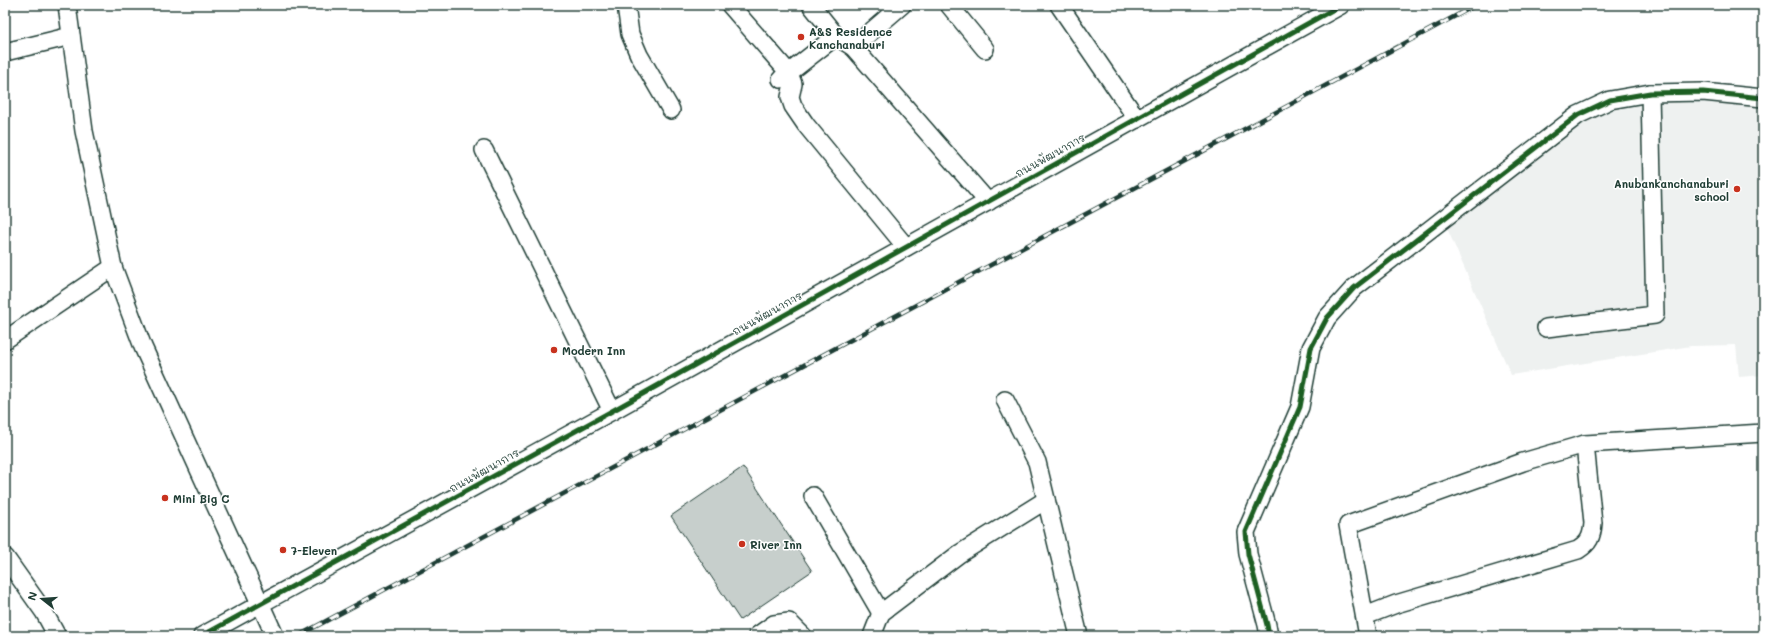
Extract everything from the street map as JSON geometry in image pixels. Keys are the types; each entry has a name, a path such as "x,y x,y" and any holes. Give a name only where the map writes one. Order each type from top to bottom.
{"street":[{"path":"67,5 84,131 114,267 143,347 275,636"},
{"path":"626,5 630,34 639,55 671,110"},
{"path":"730,5 785,76 793,84 790,97 793,106 906,247"},
{"path":"811,5 836,36 853,47 988,202"},
{"path":"853,47 902,5"},
{"path":"949,5 985,49"},
{"path":"1059,5 1136,119"},
{"name":"ถนนพัฒนาการ","path":"202,636 612,411 1341,5"},
{"path":"5,52 71,36"},
{"path":"785,76 836,36"},
{"path":"1269,636 1268,626 1248,554 1246,532 1300,407 1311,348 1327,318 1354,288 1578,114 1610,100 1650,93 1703,92 1763,98"},
{"path":"1546,328 1654,315 1650,93"},
{"path":"484,150 612,411"},
{"path":"5,340 114,267"},
{"path":"1005,400 1033,452 1079,636"},
{"path":"1368,636 1348,525 1523,462 1585,444 1763,433"},
{"path":"1365,616 1396,604 1578,550 1587,544 1592,535 1593,523 1585,444"},
{"path":"813,496 881,612"},
{"path":"872,636 881,612 959,554 1046,500"},
{"path":"5,557 44,612 57,636"},
{"path":"757,636 774,624 789,622 803,636"}],"shaded area":[{"path":"1763,99 1763,375 1739,377 1736,345 1691,346 1511,375 1443,219 1610,100"}],"building":[{"name":"River Inn","path":"743,467 812,571 740,620 671,516"}],"railway":[{"path":"298,636 1476,5"}],"cycle path":[{"path":"202,636 612,411 1341,5"},
{"path":"1269,636 1248,554 1246,532 1300,407 1311,348 1327,318 1354,288 1578,115 1610,100 1650,93 1703,92 1763,98"}],"place":[{"name":"A&S Residence Kanchanaburi","path":"801,37"},
{"name":"Anubankanchanaburi school","path":"1737,189"},
{"name":"Modern Inn","path":"554,350"},
{"name":"Mini Big C","path":"165,498"},
{"name":"River Inn","path":"742,544"},
{"name":"7-Eleven","path":"283,550"}]}
